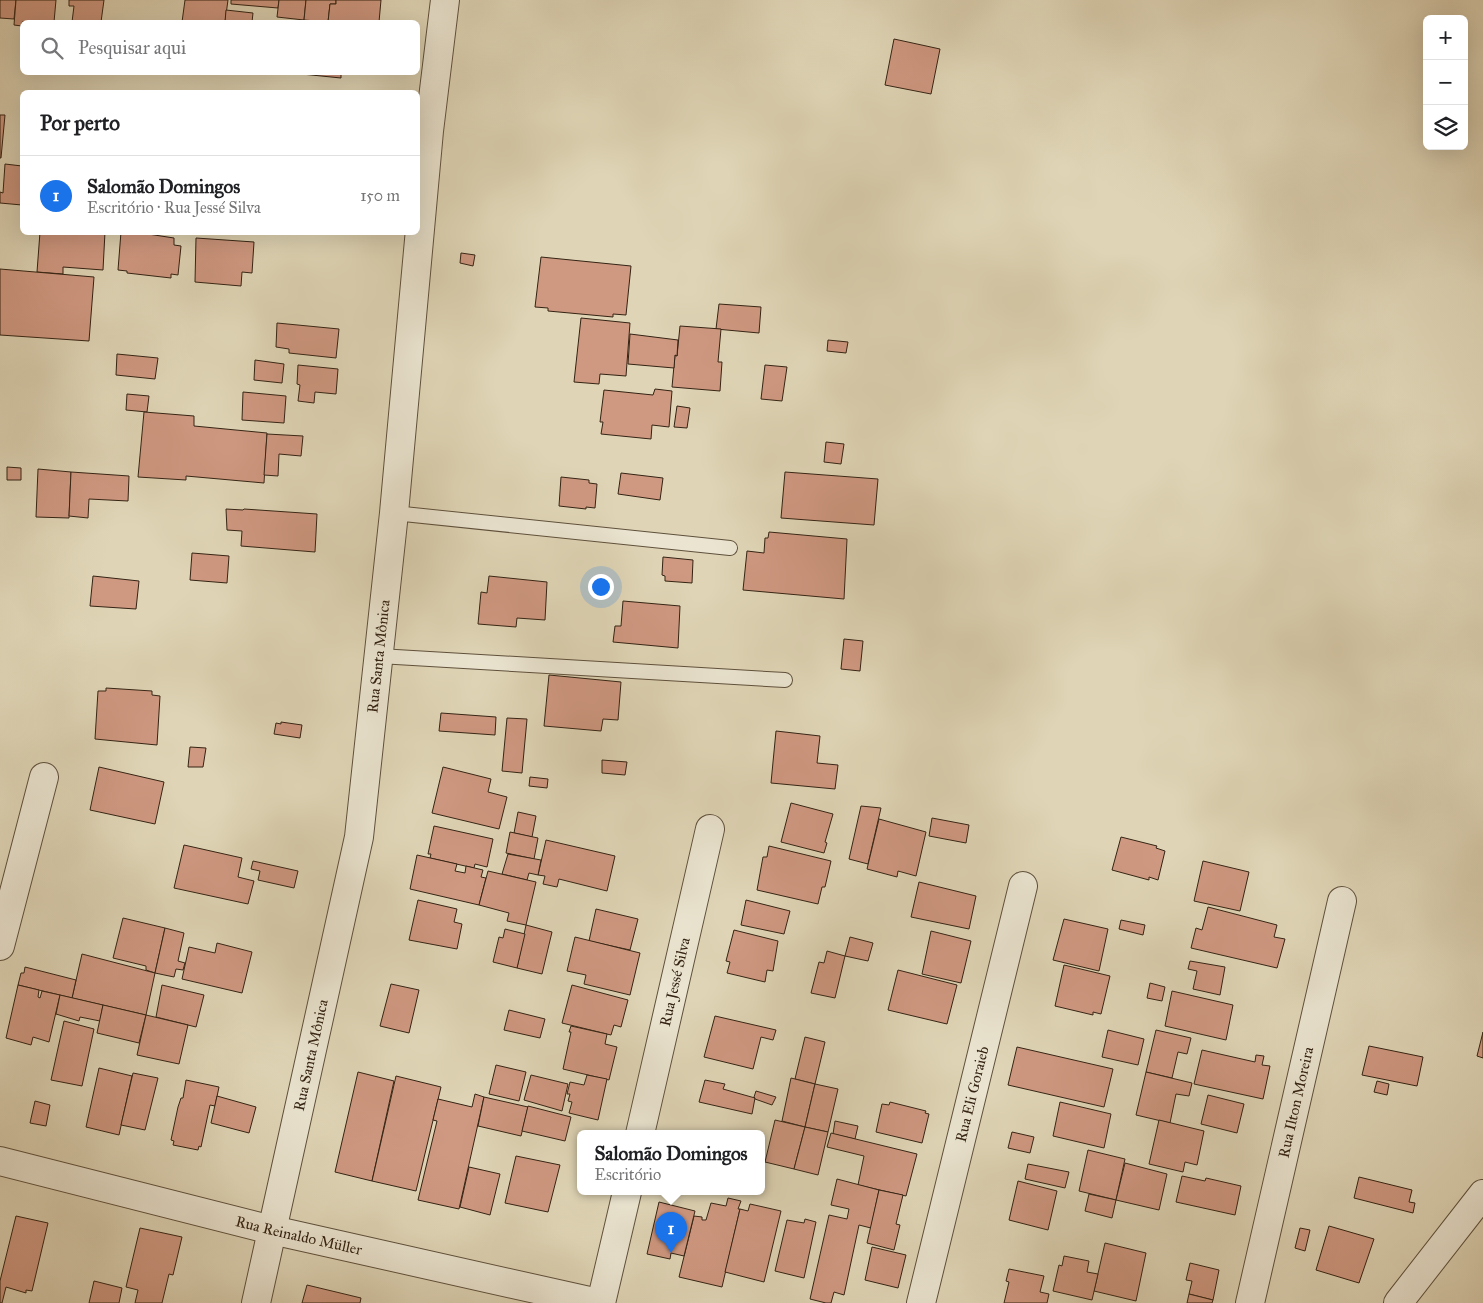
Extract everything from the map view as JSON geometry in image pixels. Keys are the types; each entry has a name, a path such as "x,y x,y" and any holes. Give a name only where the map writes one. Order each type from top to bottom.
{"street":[{"name":"Rua Santa Mônica","path":"256,1303 359,837 394,513 430,131 445,0"},
{"path":"0,946 44,777"},
{"name":"Rua Jessé Silva","path":"641,1130 710,829"},
{"name":"Rua Eli Goraieb","path":"921,1303 1023,886"},
{"name":"Rua Ilton Moreira","path":"1250,1303 1342,901"},
{"name":"Rua Reinaldo Müller","path":"0,1162 272,1230 599,1303"},
{"path":"1398,1303 1483,1194"},
{"path":"599,1303 626,1195"}],"lane":[{"path":"394,513 730,548"},
{"path":"379,656 784,680"}],"building":[{"path":"0,0 16,0 14,19 0,18"},
{"path":"16,0 56,0 54,20 20,20 20,26 14,25"},
{"path":"69,0 104,0 101,20 72,20 74,6 69,6"},
{"path":"185,0 228,0 225,20 182,20"},
{"path":"231,0 279,0 278,8 231,4"},
{"path":"279,0 306,0 304,20 277,17"},
{"path":"306,0 336,0 336,4 330,4 328,20 304,20"},
{"path":"336,0 381,0 379,20 328,20 330,4 336,4"},
{"path":"226,10 253,13 252,20 225,20"},
{"path":"894,39 940,49 931,94 885,85"},
{"path":"312,75 341,75 341,78"},
{"path":"0,115 5,115 1,158 0,158"},
{"path":"5,164 20,166 20,205 0,203 0,192 3,193"},
{"path":"40,235 105,235 103,270 63,267 63,274 37,272"},
{"path":"121,235 154,235 174,238 174,245 181,246 178,275 171,274 171,278 127,273 127,271 118,270"},
{"path":"196,238 254,242 252,273 242,272 241,286 195,282"},
{"path":"461,253 475,255 473,266 460,263"},
{"path":"541,257 631,266 626,315 613,314 613,317 548,311 548,308 535,307"},
{"path":"0,269 94,277 89,341 0,335"},
{"path":"719,304 761,307 759,333 716,329"},
{"path":"581,318 630,323 626,376 600,374 599,384 574,382"},
{"path":"277,323 339,329 336,358 289,353 289,349 276,347"},
{"path":"680,326 721,329 718,362 722,362 720,391 672,387"},
{"path":"630,334 678,340 674,368 628,364"},
{"path":"828,340 848,342 846,353 827,351"},
{"path":"117,354 158,358 155,379 116,375"},
{"path":"255,360 284,364 282,383 254,380"},
{"path":"298,365 338,369 336,394 315,392 314,403 298,401 300,385 297,384"},
{"path":"765,365 787,367 782,401 761,399"},
{"path":"655,389 672,391 669,427 652,425 651,439 601,434 603,422 600,422 604,390 653,395"},
{"path":"243,392 286,396 284,423 242,420"},
{"path":"127,394 149,396 147,412 126,410"},
{"path":"677,406 690,408 687,428 674,427"},
{"path":"144,412 194,416 194,426 267,433 264,483 186,476 186,480 138,477"},
{"path":"267,434 303,436 301,456 279,454 278,476 264,475"},
{"path":"826,442 844,444 841,464 824,462"},
{"path":"7,467 21,468 21,480 7,480"},
{"path":"38,469 71,472 69,518 36,517"},
{"path":"71,472 129,476 128,501 89,499 88,518 69,516"},
{"path":"785,472 878,479 874,525 781,518"},
{"path":"621,473 663,478 660,500 618,494"},
{"path":"561,477 589,480 589,483 597,484 595,508 559,506"},
{"path":"226,509 317,514 315,552 241,546 242,531 227,530"},
{"path":"769,532 847,539 844,599 743,590 747,551 764,553 765,538 768,538"},
{"path":"192,553 229,556 227,583 190,580"},
{"path":"663,557 693,560 692,583 665,581 665,576 662,575"},
{"path":"93,576 139,581 136,609 90,606"},
{"path":"489,576 547,582 545,620 517,618 516,627 478,624 481,592 487,593"},
{"path":"623,601 680,606 678,648 613,642 615,626 621,626"},
{"path":"844,639 863,641 860,671 841,669"},
{"path":"549,675 621,682 618,720 603,719 601,731 544,726"},
{"path":"106,688 152,691 152,695 160,696 157,745 95,739 98,691 106,691"},
{"path":"441,713 496,717 495,735 439,731"},
{"path":"507,718 527,719 522,773 502,771"},
{"path":"281,722 302,725 300,738 274,734 276,723 281,724"},
{"path":"776,731 820,736 817,763 838,765 835,789 771,783"},
{"path":"190,747 206,748 203,767 188,767"},
{"path":"602,760 627,762 625,775 602,773"},
{"path":"99,767 164,782 155,824 90,810"},
{"path":"443,767 491,779 488,792 507,797 499,829 432,813"},
{"path":"530,777 548,779 547,788 529,786"},
{"path":"791,803 833,814 824,853 781,842"},
{"path":"861,806 881,808 868,864 849,859"},
{"path":"518,812 536,816 532,837 514,833"},
{"path":"932,818 969,825 966,843 929,836"},
{"path":"879,819 926,832 916,876 898,871 897,877 867,869"},
{"path":"434,826 493,839 487,867 475,864 474,868 430,858 431,854 428,854"},
{"path":"510,832 538,838 534,859 506,853"},
{"path":"1121,837 1157,846 1156,848 1165,851 1158,880 1149,877 1149,880 1112,870"},
{"path":"546,840 615,856 607,891 559,879 557,887 543,884 545,876 538,875"},
{"path":"184,845 242,858 238,877 254,881 248,904 174,888"},
{"path":"769,846 831,861 825,887 822,887 818,904 757,890 763,857 767,857"},
{"path":"508,854 541,860 538,875 529,873 527,880 502,874"},
{"path":"417,855 457,864 455,871 465,873 466,866 483,870 481,877 486,878 479,905 410,889"},
{"path":"253,861 298,871 294,888 258,880 260,871 251,869"},
{"path":"1203,861 1249,872 1240,911 1194,901"},
{"path":"488,871 536,882 526,925 507,921 509,913 479,905"},
{"path":"919,882 976,896 969,929 911,917"},
{"path":"418,900 457,909 454,922 462,924 457,949 409,940"},
{"path":"746,900 790,911 784,934 741,925"},
{"path":"1208,907 1277,925 1274,937 1285,939 1277,968 1191,948 1196,928 1202,930"},
{"path":"596,909 638,919 630,950 589,941"},
{"path":"123,918 165,928 155,973 146,970 146,966 113,958"},
{"path":"1064,919 1108,929 1099,971 1053,960"},
{"path":"1121,920 1145,925 1143,935 1119,929"},
{"path":"526,925 552,932 542,974 517,968"},
{"path":"165,928 184,933 178,961 185,963 183,970 176,969 174,977 155,973"},
{"path":"505,929 525,934 517,968 493,962 499,937 503,938"},
{"path":"734,930 778,941 773,971 767,970 765,982 727,973 730,962 726,961"},
{"path":"931,931 971,941 961,983 922,974"},
{"path":"575,937 640,953 630,995 584,984 586,975 567,971"},
{"path":"850,937 873,943 868,961 845,956"},
{"path":"217,943 252,952 242,993 182,979 189,947 215,953"},
{"path":"827,951 845,956 835,998 811,993 819,962 824,963"},
{"path":"82,954 155,973 146,1015 72,998"},
{"path":"1190,961 1225,967 1220,995 1193,989 1197,971 1188,969"},
{"path":"1064,965 1110,976 1101,1014 1093,1012 1093,1015 1055,1006"},
{"path":"25,967 76,980 72,998 18,985 21,973 24,973"},
{"path":"898,970 957,985 947,1024 888,1010"},
{"path":"1150,983 1165,987 1162,1001 1147,998"},
{"path":"391,984 419,990 409,1033 380,1026"},
{"path":"18,985 39,990 38,997 40,998 42,991 60,995 49,1042 33,1037 31,1045 6,1038"},
{"path":"162,985 204,995 196,1027 156,1017"},
{"path":"572,985 628,1000 621,1027 614,1025 611,1035 562,1023"},
{"path":"1172,991 1233,1005 1226,1040 1165,1026"},
{"path":"60,995 103,1005 100,1021 80,1017 79,1021 56,1014"},
{"path":"103,1005 146,1015 139,1043 97,1033"},
{"path":"509,1010 545,1019 540,1038 504,1030"},
{"path":"146,1015 188,1025 179,1064 137,1055"},
{"path":"715,1016 776,1030 773,1040 761,1037 753,1069 704,1057"},
{"path":"64,1021 94,1029 82,1086 51,1080"},
{"path":"571,1026 607,1034 605,1044 617,1047 609,1080 563,1069"},
{"path":"1108,1030 1144,1039 1138,1065 1102,1057"},
{"path":"1156,1030 1191,1038 1187,1054 1178,1052 1172,1078 1146,1072"},
{"path":"1483,1032 1483,1058 1477,1056"},
{"path":"805,1037 825,1042 815,1084 795,1079"},
{"path":"1369,1046 1423,1057 1417,1086 1362,1075"},
{"path":"1017,1047 1113,1069 1104,1107 1008,1085"},
{"path":"1202,1050 1255,1062 1256,1055 1264,1056 1262,1065 1270,1066 1263,1099 1194,1084"},
{"path":"496,1065 526,1072 519,1101 489,1094"},
{"path":"99,1068 132,1076 119,1135 86,1127"},
{"path":"358,1072 394,1081 372,1181 335,1172"},
{"path":"1146,1072 1192,1083 1189,1096 1176,1094 1170,1123 1136,1115"},
{"path":"133,1073 158,1078 145,1130 121,1125"},
{"path":"531,1075 568,1084 562,1111 524,1100"},
{"path":"587,1075 607,1079 598,1120 569,1113 572,1102 568,1101 570,1094 567,1094 570,1082 584,1085"},
{"path":"396,1076 441,1087 416,1191 372,1181"},
{"path":"791,1078 815,1084 805,1127 782,1121"},
{"path":"186,1080 219,1087 215,1106 210,1105 201,1147 199,1146 198,1150 173,1145 174,1141 171,1140"},
{"path":"705,1080 725,1084 723,1089 755,1098 752,1114 699,1102"},
{"path":"1377,1081 1389,1084 1387,1095 1374,1092"},
{"path":"815,1084 838,1089 828,1132 805,1127"},
{"path":"756,1091 776,1097 772,1105 755,1099"},
{"path":"475,1094 484,1097 459,1209 418,1200 437,1121 433,1120 438,1099 472,1107"},
{"path":"1208,1095 1244,1104 1237,1133 1201,1124"},
{"path":"217,1096 256,1107 249,1133 211,1123"},
{"path":"484,1097 528,1107 521,1136 478,1126"},
{"path":"35,1101 50,1105 46,1126 30,1123"},
{"path":"890,1102 926,1111 925,1113 929,1114 922,1143 876,1132 882,1104 889,1105"},
{"path":"1060,1102 1111,1114 1104,1148 1053,1136"},
{"path":"528,1106 571,1117 565,1141 522,1131"},
{"path":"775,1120 805,1127 794,1169 765,1162"},
{"path":"1159,1120 1204,1131 1197,1165 1185,1162 1183,1172 1149,1164"},
{"path":"835,1121 858,1126 855,1139 833,1134"},
{"path":"805,1127 828,1132 818,1175 794,1169"},
{"path":"1012,1132 1034,1137 1030,1153 1008,1148"},
{"path":"831,1133 917,1154 906,1196 858,1185 864,1156 827,1147"},
{"path":"1088,1150 1125,1159 1116,1200 1079,1191"},
{"path":"516,1156 560,1165 548,1212 505,1203"},
{"path":"1125,1163 1167,1174 1159,1210 1116,1200"},
{"path":"1028,1164 1069,1172 1065,1188 1025,1179"},
{"path":"469,1167 500,1174 490,1215 460,1207"},
{"path":"1182,1176 1205,1181 1206,1178 1241,1186 1235,1215 1176,1202"},
{"path":"1359,1177 1412,1190 1409,1202 1415,1203 1413,1213 1354,1198"},
{"path":"837,1179 879,1190 871,1228 859,1225 844,1295 834,1292 831,1303 826,1303 810,1299 829,1215 847,1219 849,1209 831,1205"},
{"path":"1018,1181 1057,1191 1048,1230 1009,1220"},
{"path":"879,1190 903,1195 896,1224 900,1225 894,1250 867,1243"},
{"path":"1089,1194 1116,1200 1112,1218 1085,1211"},
{"path":"728,1198 741,1201 722,1287 679,1277 694,1216 702,1217 702,1220 706,1220 711,1203 726,1206"},
{"path":"659,1202 695,1211 684,1256 671,1253 670,1259 647,1254"},
{"path":"750,1204 781,1211 764,1282 725,1272 740,1209 748,1211"},
{"path":"16,1216 48,1223 32,1291 26,1290 26,1293 6,1287 2,1303 0,1303 0,1281"},
{"path":"805,1219 816,1222 804,1278 775,1271 787,1220 804,1223"},
{"path":"1329,1226 1374,1239 1359,1283 1316,1270"},
{"path":"140,1228 182,1237 173,1275 169,1274 162,1303 135,1303 138,1290 126,1287"},
{"path":"1300,1228 1310,1230 1305,1251 1295,1248"},
{"path":"1105,1243 1146,1253 1136,1301 1094,1291"},
{"path":"872,1247 906,1255 898,1288 865,1280"},
{"path":"1064,1256 1089,1261 1087,1272 1098,1274 1092,1300 1053,1291 1059,1265 1062,1266"},
{"path":"1190,1263 1219,1270 1213,1300 1189,1294 1192,1281 1186,1280"},
{"path":"1009,1269 1044,1276 1040,1292 1049,1294 1047,1303 1004,1303 1009,1282 1006,1281"},
{"path":"94,1281 122,1288 119,1303 89,1303"},
{"path":"307,1285 361,1298 360,1303 302,1303"},
{"path":"1189,1294 1213,1300 1212,1303 1187,1303"}],"place":[{"name":"Salomão Domingos","path":"671,1253"}]}
